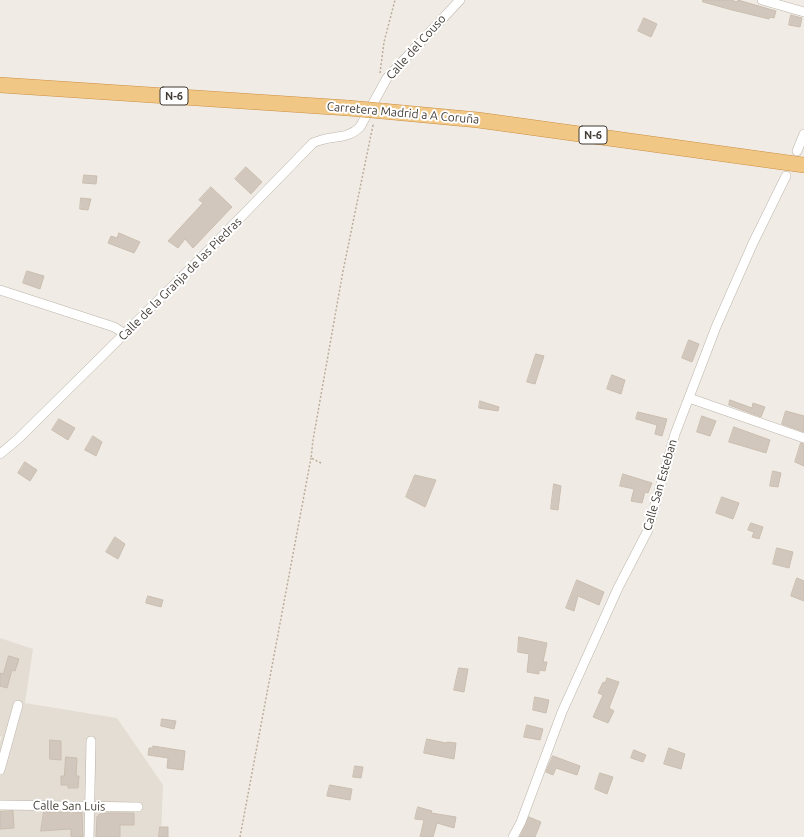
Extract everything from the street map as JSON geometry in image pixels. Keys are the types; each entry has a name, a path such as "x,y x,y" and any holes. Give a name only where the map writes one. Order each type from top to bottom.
{"highway":[{"name":"Carretera Madrid a A Coruña","path":"0,85 348,108 478,120 804,165"}],"street":[{"name":"Calle del Couso","path":"365,121 387,78 460,0"},
{"path":"762,0 804,12"},
{"name":"Calle de la Granja de las Piedras","path":"0,454 18,439 125,334 313,143 324,138 344,137 355,132 365,121"},
{"path":"797,151 804,134"},
{"name":"Calle San Esteban","path":"513,837 521,822 562,712 618,588 648,530 675,434 719,320 753,243 786,176"},
{"path":"0,290 114,327 125,334"},
{"path":"689,398 804,438"},
{"path":"0,770 18,706"},
{"path":"89,837 91,741"},
{"name":"Calle San Luis","path":"0,805 138,807"}],"path":[{"path":"379,74 384,42 394,0"},
{"path":"240,837 311,458 343,271 373,126 365,121"},
{"path":"311,458 321,463"}],"shaded area":[{"path":"0,638 33,649 25,703 117,718 163,785 161,837 0,837 0,742 2,737 0,736"}],"building":[{"path":"703,0 731,0 737,2 738,0 776,11 774,18 770,17 769,19 703,2"},
{"path":"791,15 802,18 800,27 789,25"},
{"path":"644,18 657,24 651,37 638,31"},
{"path":"246,167 262,182 251,194 235,179"},
{"path":"84,175 97,176 96,184 83,183"},
{"path":"211,187 232,207 193,248 185,239 178,248 168,241 203,203 199,200"},
{"path":"81,198 91,199 88,210 80,209"},
{"path":"119,233 140,242 134,253 108,243 111,236 117,238"},
{"path":"27,271 44,276 40,289 23,283"},
{"path":"689,340 699,344 692,362 682,358"},
{"path":"536,354 544,356 535,384 527,382"},
{"path":"612,375 625,380 621,394 607,389"},
{"path":"730,400 752,408 753,403 765,407 761,417 729,405"},
{"path":"480,401 499,407 498,411 479,408"},
{"path":"786,411 804,416 804,432 782,424"},
{"path":"638,412 667,419 662,436 655,434 657,425 636,419"},
{"path":"702,416 716,421 710,436 697,432"},
{"path":"59,419 75,428 68,440 52,430"},
{"path":"734,427 770,440 766,453 729,442"},
{"path":"93,436 102,442 96,456 85,450"},
{"path":"801,443 804,444 804,466 795,462"},
{"path":"25,462 37,470 30,481 18,473"},
{"path":"773,471 781,473 778,487 770,486"},
{"path":"623,474 652,483 648,493 645,492 642,503 631,501 634,489 620,486"},
{"path":"415,475 436,480 425,507 406,497"},
{"path":"554,484 561,486 558,510 551,509"},
{"path":"722,497 739,503 733,519 716,513"},
{"path":"751,523 763,527 759,539 752,537 754,532 748,530"},
{"path":"115,537 125,544 118,559 106,552"},
{"path":"777,548 793,552 789,568 773,564"},
{"path":"797,578 804,581 804,601 791,596"},
{"path":"577,580 604,592 599,605 578,596 574,611 566,608"},
{"path":"148,596 163,600 161,607 146,603"},
{"path":"519,637 547,643 543,662 547,662 545,671 539,670 539,674 527,672 529,654 518,652"},
{"path":"9,656 19,659 15,671 12,670 7,688 0,686 0,673 3,674"},
{"path":"459,668 468,669 464,692 454,690"},
{"path":"607,678 619,682 609,708 614,711 608,723 593,717 603,695 598,693 603,682 605,683"},
{"path":"535,697 549,700 546,713 533,710"},
{"path":"162,719 176,721 174,729 161,726"},
{"path":"527,725 543,729 540,740 524,737"},
{"path":"427,739 446,743 456,743 454,759 424,753"},
{"path":"50,740 61,741 61,760 50,759"},
{"path":"153,746 185,751 183,770 167,768 168,758 148,755 149,748 153,748"},
{"path":"669,748 685,754 681,769 664,764"},
{"path":"634,750 646,755 643,762 631,758"},
{"path":"553,756 580,766 577,775 556,768 553,775 546,772"},
{"path":"66,757 77,758 76,776 79,776 78,788 68,788 68,785 61,785 61,776 64,776"},
{"path":"355,766 363,767 361,778 353,777"},
{"path":"600,773 613,777 607,794 595,789"},
{"path":"330,785 352,789 350,800 327,796"},
{"path":"418,807 432,811 431,813 456,817 454,828 437,823 433,837 420,837 424,820 415,819"},
{"path":"13,811 14,828 0,829 0,812"},
{"path":"44,812 82,812 83,837 71,837 71,829 41,831"},
{"path":"101,813 134,813 134,825 120,825 120,837 96,837 97,817"},
{"path":"529,817 541,822 535,837 520,837"},
{"path":"160,827 168,827 168,837 159,837"}]}
